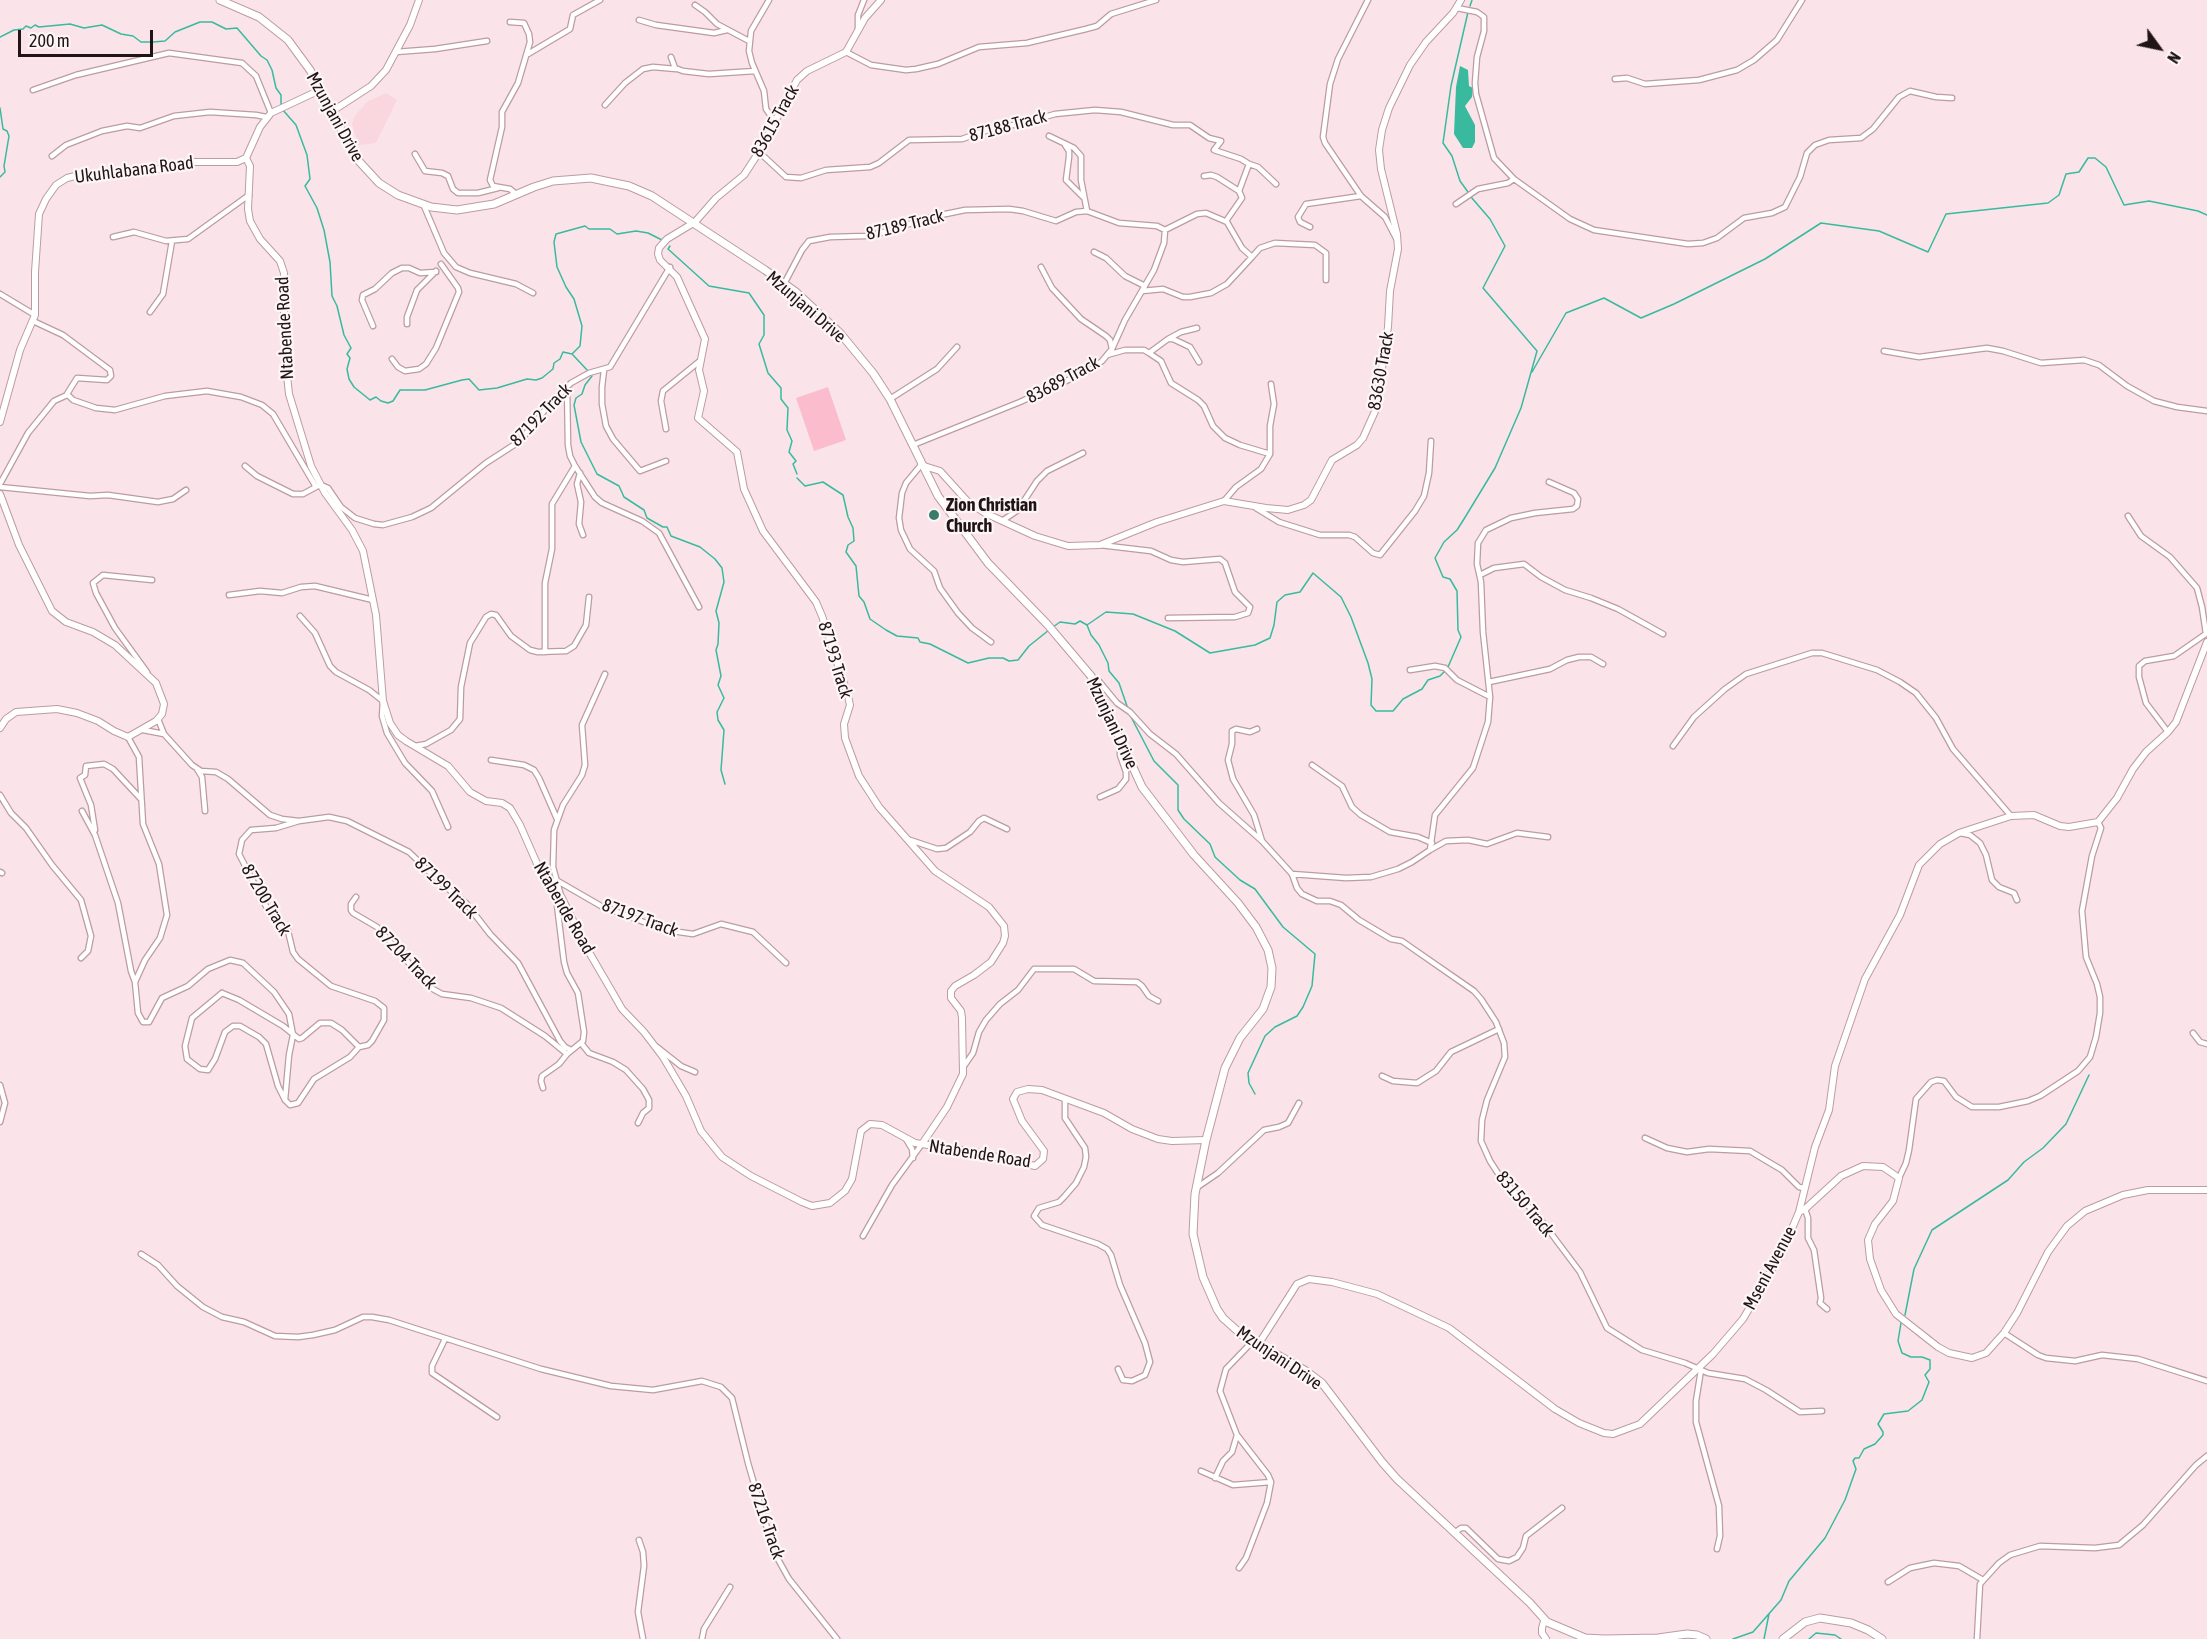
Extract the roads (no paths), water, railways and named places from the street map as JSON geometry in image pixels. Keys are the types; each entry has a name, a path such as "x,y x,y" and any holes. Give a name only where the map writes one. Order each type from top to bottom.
{"main road":[{"name":"Mzunjani Drive","path":"220,0 259,17 278,29 303,59 350,148 370,176 398,195 424,206 469,209 494,204 553,181 600,179 640,190 695,222 796,292 840,333 873,373 890,399 938,496 988,563 1047,624 1090,676 1142,787 1194,855 1238,903 1256,927 1268,950 1272,968 1271,987 1263,1009 1234,1048 1225,1068 1206,1140 1192,1215 1193,1234 1207,1288 1223,1318 1255,1343 1306,1371 1322,1383 1382,1462 1530,1603 1546,1622 1585,1638 1658,1638 1687,1634 1706,1639"},
{"path":"1783,1639 1805,1622 1820,1618 1851,1623 1882,1639"}],"street":[{"path":"331,112 371,86 386,70 410,25 419,0"},
{"path":"528,55 570,29 573,15 600,0"},
{"path":"769,0 754,24 749,40 752,63 764,91 768,113 775,122"},
{"path":"858,30 858,15 864,0"},
{"path":"881,0 865,18 846,52 871,64 906,70 938,64 979,46 1027,42 1097,26 1112,14 1156,0"},
{"path":"1368,0 1338,59 1330,84 1323,137 1361,196 1383,214 1398,243"},
{"name":"83630 Track","path":"921,465 940,471 968,502 1002,521 1060,544 1077,546 1100,545 1157,522 1224,501 1288,510 1304,505 1315,493 1324,471 1332,460 1358,445 1373,419 1378,398 1398,243 1381,169 1379,150 1382,130 1389,108 1410,65 1461,0"},
{"path":"1615,79 1627,78 1645,84 1699,80 1737,70 1754,60 1777,40 1802,0"},
{"path":"695,5 727,30 749,40"},
{"path":"1457,8 1477,12 1484,17 1484,31 1477,57 1476,94 1494,158 1514,179 1570,219 1594,230 1688,244 1703,243 1722,236 1744,218 1783,209 1788,204 1800,177 1807,153 1815,145 1829,140 1861,138 1873,129 1899,97 1910,91 1952,98"},
{"path":"639,20 656,25 714,33 727,30"},
{"path":"498,188 491,184 490,177 500,137 502,112 518,83 528,55 530,38 523,22 510,22"},
{"path":"396,52 488,41"},
{"name":"83615 Track","path":"695,222 716,198 744,175 759,152 788,94 801,76 846,52"},
{"path":"33,90 76,75 169,53 237,61 246,65 256,76 271,113"},
{"path":"671,57 676,69"},
{"path":"605,105 625,83 643,69 653,67 709,74 755,71"},
{"path":"52,156 66,146 102,131 127,126 140,128 174,116 210,112 256,115 271,113 320,90"},
{"name":"87188 Track","path":"759,152 786,177 801,178 826,170 870,167 879,163 909,140 962,139 991,129 1055,114 1095,110 1121,112 1173,125 1190,125 1209,138 1221,141 1214,150 1242,159 1249,164"},
{"path":"246,158 271,113"},
{"path":"1049,136 1074,148 1081,156 1081,180 1087,211 1119,222 1157,226 1165,230 1201,213 1226,221 1242,248 1252,257"},
{"path":"1065,145 1069,151 1066,180 1084,198"},
{"path":"415,154 424,171 448,176 453,189 458,193 478,193 498,188 510,189 517,195"},
{"name":"Ntabende Road","path":"246,158 250,166 248,209 250,221 260,239 280,261 284,273 284,313 288,341 287,385 306,454 319,486 352,530 363,551 373,600 383,701 392,727 410,744 448,766 473,795 486,801 502,803 510,808 542,875 558,896 622,1009 653,1043 678,1081 701,1131 716,1150 730,1163 806,1204 820,1205 830,1203 845,1191 852,1179 859,1136 867,1125 882,1125 906,1139 922,1144 975,1152 1031,1166 1039,1165 1043,1160 1044,1151 1019,1114 1014,1097 1020,1090 1036,1089 1065,1099 1104,1113 1132,1129 1158,1139 1206,1140"},
{"name":"Ukuhlabana Road","path":"0,422 20,350 34,318 38,221 42,208 56,185 67,178 84,174 140,173 198,161 237,162 246,158"},
{"path":"1239,191 1249,164 1258,168 1276,184"},
{"path":"1204,176 1217,177 1239,191 1242,198 1226,221"},
{"path":"1456,204 1478,189 1508,183 1514,179"},
{"path":"113,237 134,232 172,241 188,239 249,195"},
{"path":"1310,227 1300,222 1298,217 1306,204 1361,196"},
{"path":"424,206 444,253 459,269 516,284 533,293"},
{"name":"87189 Track","path":"784,284 805,245 814,240 881,233 931,217 975,209 1016,210 1056,221 1076,212 1087,211"},
{"path":"670,267 660,260 659,248 671,236 695,222"},
{"name":"83689 Track","path":"913,445 1020,402 1090,370 1107,356 1160,258 1165,230"},
{"path":"150,312 163,294 172,241"},
{"path":"1094,252 1106,258 1125,276 1143,288 1163,289 1183,297 1211,293 1227,284 1260,248 1275,243 1315,245 1326,253 1326,280"},
{"path":"407,324 407,316 417,290 436,272 444,253"},
{"path":"392,359 405,370 419,369 426,364 436,348 459,292 441,264"},
{"name":"87192 Track","path":"67,395 83,404 115,410 165,396 207,391 241,397 262,405 273,414 319,486 328,488 346,512 355,518 383,525 423,513 486,463 520,441 548,406 567,387 580,377 604,370 614,363 670,267"},
{"name":"87193 Track","path":"670,267 681,284 705,339 699,370 704,392 698,411 699,419 737,452 744,489 762,531 816,602 848,696 850,705 844,720 844,730 854,765 879,807 935,872 989,907 1004,926 1003,943 991,962 951,991 951,998 961,1011 964,1066 958,1088 922,1144"},
{"path":"1041,267 1052,288 1081,319 1110,340 1112,349"},
{"path":"373,326 362,296 402,268 409,268 420,273 436,272"},
{"path":"0,294 63,335 110,370 111,376 107,380 77,378 67,395 54,401 28,433 0,485 158,502 173,499 186,490"},
{"path":"1149,353 1180,332 1197,328"},
{"path":"1168,339 1188,345 1194,350 1199,362"},
{"path":"890,399 937,369 957,347"},
{"path":"1884,351 1918,357 1987,348 2041,363 2084,360 2099,365 2127,386 2154,401 2207,411"},
{"path":"1107,356 1125,350 1144,350 1149,353 1161,361 1171,383 1198,399 1209,413 1218,433 1240,445 1270,454"},
{"path":"666,429 663,391 701,360"},
{"path":"604,370 602,404 606,426 613,439 640,471 666,460"},
{"path":"1224,501 1244,480 1261,469 1269,460 1270,426 1274,405 1271,384"},
{"path":"567,387 567,445 579,473 595,497 602,503 642,521 659,533 699,606"},
{"path":"1253,506 1279,522 1320,535 1341,533 1355,537 1376,555 1380,555 1424,496 1429,473 1431,441"},
{"path":"1002,521 1018,510 1037,481 1047,471 1083,453"},
{"path":"921,465 906,483 902,493 899,518 901,530 910,549 934,571 940,588 958,613 972,628 991,642"},
{"path":"245,466 265,481 293,494 303,494 319,486"},
{"path":"545,652 545,583 552,549 552,504 575,466"},
{"path":"579,473 577,484 581,502 579,524 583,535"},
{"path":"1430,850 1435,815 1469,774 1476,761 1488,722 1490,697 1477,551 1481,537 1486,530 1517,516 1573,509 1577,506 1578,499 1574,493 1549,482"},
{"path":"0,494 19,545 52,611 66,622 109,641 150,677"},
{"path":"2128,516 2141,536 2170,557 2197,588 2202,607 2206,634 2174,656 2145,661 2139,666 2139,677 2146,703 2169,732"},
{"path":"1100,545 1151,551 1171,560 1183,562 1220,559 1225,563 1233,589 1250,607 1248,613 1235,617 1168,618"},
{"path":"1480,575 1494,568 1524,564 1541,577 1565,590 1618,609 1663,634"},
{"path":"128,737 158,719 163,709 163,698 159,687 115,628 93,587 95,579 102,575 152,580"},
{"path":"229,595 260,591 282,593 310,586 373,600"},
{"path":"410,744 417,746 426,744 451,730 458,723 461,716 461,687 470,643 486,617 491,614 496,615 511,636 534,652 566,651 574,646 587,619 589,597"},
{"path":"300,616 315,633 330,666 383,701 382,716 387,733 405,763 432,791 448,827"},
{"path":"1827,1309 1820,1303 1814,1250 1808,1238 1808,1218 1802,1211 1804,1188 1815,1147 1829,1110 1835,1066 1865,979 1900,915 1919,865 1940,844 1959,833 2011,816 2034,815 2060,826 2069,827 2098,822 2117,798 2133,769 2146,752 2169,732 2180,713 2207,642"},
{"path":"1673,746 1694,717 1725,689 1746,674 1808,654 1822,653 1877,670 1900,681 1916,693 1936,718 1953,749 2011,816"},
{"path":"1489,682 1550,669 1567,660 1579,657 1591,657 1603,664"},
{"path":"1410,670 1435,666 1447,669 1457,680 1490,697"},
{"path":"543,1089 542,1076 560,1064 569,1052 581,1043 584,1032 578,993 564,962 552,854 557,819 582,775 585,765 582,725 605,674"},
{"name":"83150 Track","path":"1090,676 1098,680 1150,734 1176,754 1219,803 1262,841 1292,874 1297,888 1307,898 1341,905 1359,920 1391,939 1402,941 1474,991 1485,1004 1499,1029 1505,1057 1490,1091 1481,1128 1481,1141 1495,1169 1538,1215 1580,1272 1607,1328 1642,1350 1707,1373 1745,1379 1800,1412 1822,1411"},
{"path":"0,728 6,719 16,712 57,709 98,721 128,737 139,757 143,824 159,864 167,915 160,938 145,960 135,982"},
{"name":"87199 Track","path":"158,719 164,735 197,769 216,772 228,779 270,815 299,821 329,817 347,821 409,852 443,885 466,903 490,934 518,963 560,1041 569,1052"},
{"path":"1257,729 1250,732 1236,729 1232,731 1228,760 1233,779 1254,815 1262,841"},
{"path":"143,730 164,735"},
{"path":"1100,797 1118,789 1126,779 1120,755 1120,748 1123,746"},
{"path":"491,760 524,765 534,770 557,819"},
{"path":"95,835 91,805 80,778 85,775 86,766 104,764 113,770 142,800"},
{"path":"1312,765 1342,786 1352,807 1361,815 1390,832 1418,837 1432,843"},
{"path":"197,769 202,777 205,811"},
{"path":"0,795 11,813 26,828 81,900 91,936 88,951 81,958"},
{"path":"82,811 95,835 118,903 135,982 137,1010 141,1020 146,1023 165,996 182,990 215,965 238,960 250,968 279,997 289,1014 293,1035 285,1100"},
{"path":"907,839 937,849 946,848 970,832 984,818 1007,829"},
{"name":"87200 Track","path":"299,821 276,828 251,830 240,843 241,859 270,914 288,931 293,952 298,959 331,986 383,1006 386,1012 384,1020 372,1041 366,1046 358,1047"},
{"path":"2098,822 2101,828 2092,856 2082,911 2084,951 2097,984 2100,1013 2090,1057 2078,1071 2040,1095 2028,1101 1999,1107 1972,1107 1956,1098 1944,1081 1931,1082 1916,1099 1906,1163 1893,1201 1875,1224 1868,1240 1869,1259 1888,1303 1896,1314 1938,1347 1963,1357 1976,1357 1986,1353 2004,1333 2017,1313 2048,1252 2067,1226 2085,1211 2123,1195 2148,1190 2207,1190"},
{"path":"1292,874 1346,878 1371,877 1398,869 1446,841 1468,840 1483,844 1517,833 1548,837"},
{"path":"1959,833 1970,835 1980,843 1986,855 1992,880 2014,893 2017,900"},
{"name":"87197 Track","path":"556,880 600,906 665,930 693,934 721,924 753,932 786,963"},
{"name":"87204 Track","path":"356,897 350,906 353,913 377,927 431,988 447,995 471,998 501,1008 569,1052"},
{"path":"964,1066 973,1053 979,1032 986,1020 1000,1004 1018,990 1034,969 1074,969 1094,981 1137,982 1149,996 1158,1001"},
{"path":"222,993 231,995 278,1023 293,1035 302,1038 320,1023 331,1023 342,1030 358,1047 350,1057 314,1079 296,1105 290,1105 285,1100 278,1086 268,1049 263,1041 253,1033 238,1026 228,1029 221,1038 215,1059 208,1070 200,1069 189,1061 185,1053 192,1018 222,993"},
{"path":"1382,1076 1393,1082 1417,1083 1436,1071 1451,1052 1499,1029"},
{"path":"2193,1034 2197,1040 2207,1044"},
{"path":"581,1043 589,1053 613,1062 626,1070 643,1089 649,1100 649,1108 638,1123"},
{"path":"653,1043 681,1066 695,1072"},
{"path":"0,1085 5,1103 0,1122"},
{"path":"1065,1099 1065,1118 1085,1148 1084,1167 1070,1191 1059,1202 1037,1210 1034,1216 1038,1223 1049,1229 1098,1244 1110,1252 1120,1286 1145,1343 1150,1362 1145,1375 1132,1381 1123,1380 1118,1369"},
{"path":"1196,1188 1224,1168 1264,1130 1280,1128 1288,1123 1299,1103"},
{"path":"1645,1138 1667,1148 1687,1152 1715,1149 1750,1151 1777,1167 1799,1187 1804,1188"},
{"path":"906,1139 912,1149 913,1158"},
{"path":"863,1236 892,1185 922,1144"},
{"name":"Mseni Avenue","path":"1255,1343 1293,1288 1300,1282 1314,1279 1356,1287 1377,1294 1449,1328 1566,1416 1604,1433 1613,1434 1632,1428 1647,1418 1713,1354 1743,1319 1782,1252 1802,1211 1841,1176 1863,1166 1883,1167 1899,1178"},
{"path":"141,1254 158,1264 177,1286 203,1307 222,1317 244,1322 275,1336 313,1335 335,1330 363,1317 372,1317 389,1320 445,1339 432,1366 432,1373 497,1417"},
{"path":"2004,1333 2042,1357 2064,1361 2102,1355 2138,1359 2207,1381"},
{"name":"87216 Track","path":"445,1339 542,1369 611,1386 653,1390 702,1381 724,1389 732,1398 774,1552 789,1579 837,1639"},
{"path":"1239,1568 1246,1558 1270,1491 1271,1482 1237,1435 1220,1391 1226,1369 1255,1343"},
{"path":"1699,1369 1696,1422 1719,1506 1720,1536 1717,1550"},
{"path":"1215,1478 1223,1461 1232,1452 1237,1435"},
{"path":"1977,1639 1980,1615 1979,1592 1983,1580 1999,1563 2010,1555 2040,1546 2095,1548 2119,1545 2143,1525 2207,1456"},
{"path":"1201,1471 1241,1486 1271,1482"},
{"path":"1454,1533 1461,1528 1466,1528 1498,1559 1509,1561 1517,1557 1523,1548 1526,1536 1562,1508"},
{"path":"639,1540 644,1566 638,1612 643,1639"},
{"path":"1888,1582 1910,1568 1934,1563 1959,1566 1983,1580"},
{"path":"702,1639 704,1629 730,1587"},
{"path":"1546,1622 1544,1622 1542,1633 1546,1639"}],"waterway":[{"path":"1470,6 1472,0"},
{"path":"1468,12 1451,86 1443,143 1452,156 1460,181 1468,192"},
{"path":"0,37 26,26 31,28 35,25 39,27 70,24 84,28 102,25 121,34 133,36 141,42 153,42 165,41 175,32 200,22 212,22 226,29 237,28 267,60 276,88 281,95 281,105"},
{"path":"0,108 3,129 9,136 5,172 0,177"},
{"path":"282,109 296,125 307,155 310,179 305,186 317,208 324,230 330,262 332,296 337,306 344,335 351,348 347,354 350,358 347,369 349,379 354,387 370,400 376,397 388,403 393,401 400,390 425,390 469,379 479,390 497,388 527,379 542,378 553,369 554,363 560,359 563,352 572,354 580,346 582,326 574,299 557,267 554,242 556,234 585,226 589,229 610,229 617,234 636,231 648,233 662,240"},
{"path":"1532,372 1566,313 1604,298 1641,318 1765,259 1821,223 1879,231 1928,252 1946,214 2048,203 2059,195 2066,174 2079,172 2088,158 2095,158 2106,167 2124,205 2149,201 2207,215"},
{"path":"1448,667 1461,637 1458,630 1457,591 1450,579 1443,577 1435,558 1444,542 1457,530 1495,468 1521,408 1537,351 1483,288 1505,246 1490,219 1471,197"},
{"path":"670,246 668,249 709,286 749,293 764,315 764,335 759,344 768,373 781,388 781,399 788,408 787,430 792,441 789,452 796,461 793,464 797,474"},
{"path":"573,355 588,371"},
{"path":"592,376 582,394 576,398 574,405 581,442 597,474 619,486 624,497 644,510 647,518 667,527 671,536 700,547 722,568 724,582 716,611 719,623 716,650 721,676 718,685 724,698 717,712 718,720 724,730 721,770 725,784"},
{"path":"797,478 805,486 823,482 843,495 853,528 854,541 848,545 846,552 856,566 859,596 864,602 870,619 886,630 897,636 918,638 920,642 930,644 968,663 989,658 1018,660 1029,646 1049,630"},
{"path":"1087,625 1106,612 1133,614 1175,631 1210,653 1255,645 1270,638 1277,602 1285,595 1300,592 1313,573 1341,597 1351,617 1368,663 1372,679 1371,705 1376,711 1393,711 1403,699 1422,689 1428,680 1440,676 1445,671"},
{"path":"1053,627 1060,622 1075,624 1080,621 1087,625 1108,663 1109,671 1119,683 1128,709"},
{"path":"1129,713 1154,761 1178,785 1178,810 1184,819 1210,844 1215,857 1240,880 1255,889 1283,927 1315,954 1312,986 1303,1007 1297,1016 1275,1027 1265,1036 1248,1073 1249,1083 1255,1094"},
{"path":"1905,1315 1914,1269 1932,1230 2008,1180 2024,1162 2043,1148 2066,1124 2089,1075"},
{"path":"1733,1639 1753,1632 1781,1600 1789,1581 1825,1538 1845,1500 1856,1469 1853,1461 1859,1458 1864,1449 1875,1444 1883,1435 1878,1424 1884,1414 1908,1411 1922,1400 1929,1382 1925,1375 1930,1369 1930,1360 1902,1353 1898,1341 1901,1323"},
{"path":"1764,1639 1769,1614"},
{"path":"1809,1639 1816,1633 1835,1635 1841,1639"}],"place":[{"name":"Zion Christian Church","path":"934,515"}]}
